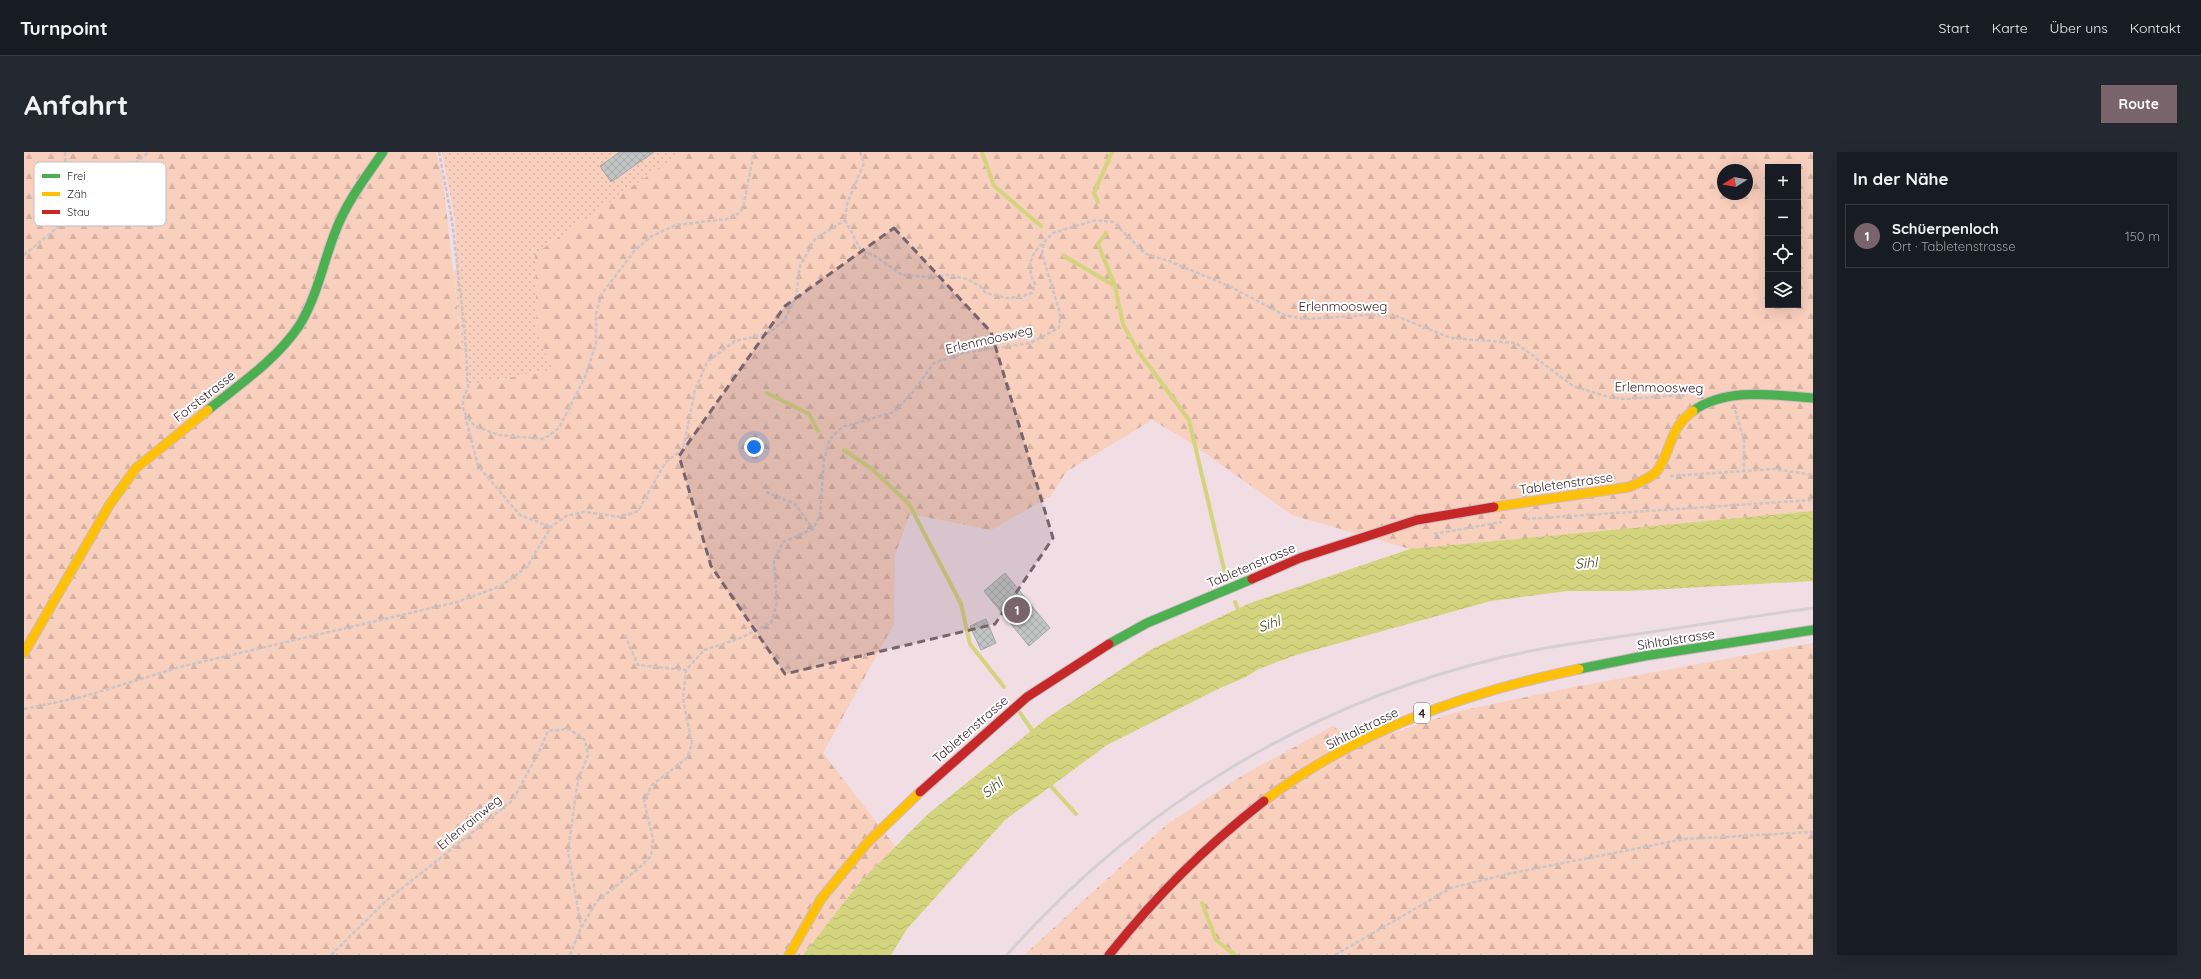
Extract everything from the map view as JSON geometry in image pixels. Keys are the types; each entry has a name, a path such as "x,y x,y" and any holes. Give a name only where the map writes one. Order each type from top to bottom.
{"street":[{"name":"Forststrasse","path":"24,653 110,504 136,468 272,358 287,343 305,318 318,290 335,232 348,202 383,152"},
{"path":"1656,473 1663,462 1674,432 1684,418 1702,404 1730,397 1767,395 1813,398"},
{"name":"Tabletenstrasse","path":"788,955 821,899 849,863 878,832 934,778 1027,697 1106,645 1147,624 1242,582 1336,545 1417,520 1456,512 1629,488 1650,478 1656,473"},
{"name":"Sihltalstrasse","path":"1109,955 1140,916 1176,876 1237,821 1307,771 1383,730 1447,704 1538,677 1604,664 1813,630"}],"path":[{"path":"65,152 66,162"},
{"path":"137,162 149,152"},
{"path":"439,152 452,220 465,334 468,387 463,399 463,408 478,466 520,515 551,527"},
{"path":"463,408 470,422 475,426 499,435 544,439 557,431 585,377 596,344 596,314 601,296 635,250 652,236 676,225 727,219 739,213 743,208 754,152"},
{"path":"860,152 864,163 847,204 845,220 861,250 875,256 902,275 930,277 949,275 967,279 980,286 986,293 1007,298 1020,297 1032,293 1035,284 1030,275 1030,264 1034,252 1044,242"},
{"path":"24,709 82,697 180,667 380,622 457,602 501,586 527,567 551,527 566,516 584,512 620,518 638,511 665,463 683,448 695,390 707,362 734,341 767,334 784,321 796,297 800,266 815,239 845,220"},
{"name":"Erlenmoosweg","path":"813,528 820,515 824,460 830,439 842,427 894,412 912,393 934,363 964,353 1030,343 1059,328 1060,313 1042,254 1044,242 1053,233 1096,220 1114,222 1146,254 1169,261 1229,286 1284,315 1304,319 1369,315 1396,316 1451,338 1516,343 1573,386 1609,397 1625,399 1688,395"},
{"path":"24,255 60,226"},
{"path":"1730,397 1744,440 1744,470"},
{"path":"1656,473 1674,476 1774,469 1813,475"},
{"path":"570,955 581,928 597,901 639,868 651,856 653,839 644,801 652,785 687,758 692,744 684,698 686,670 704,650 738,639 771,623 777,603 774,561 783,542 813,528 795,504 766,492"},
{"path":"1523,519 1813,500"},
{"path":"1427,535 1508,521"},
{"path":"625,635 638,665 686,670"},
{"name":"Erlenrainweg","path":"331,955 385,902 513,800 538,754 548,730 569,729 586,740 588,755 578,780 568,850 581,928"},
{"path":"1336,955 1451,888 1508,874 1684,839 1813,832"}],"highlighted area":[{"path":"894,228 991,332 1053,538 995,624 785,674 711,566 679,456 785,306"}],"green space":[{"path":"24,152 436,152 443,180 466,385 553,370 537,333 535,254 682,152 1813,152 1813,511 1410,549 1292,515 1188,441 1152,420 1066,472 1051,496 991,530 910,514 895,555 894,624 823,753 895,846 860,882 803,955 24,955"},
{"path":"442,152 682,152 537,333 553,370 466,385 454,273 457,266 455,220"},
{"path":"1813,643 1813,955 1024,955 1167,824 1245,774 1333,726 1359,744 1460,711 1574,687"}],"water":[{"name":"Sihl","path":"1813,511 1813,581 1629,591 1567,591 1491,601 1296,655 1259,669 1244,678 1220,688 1107,745 1005,820 907,929 891,955 803,955 860,882 928,814 1047,718 1152,649 1250,603 1410,549"}],"building":[{"path":"620,152 654,152 611,182 600,166"},
{"path":"1005,573 1050,628 1029,646 984,591"},
{"path":"986,619 996,643 981,650 970,626"}],"waterway":[{"path":"982,152 994,186 1041,226"},
{"path":"1098,202 1094,193 1112,152"},
{"path":"1106,233 1098,244 1115,286"},
{"path":"1064,256 1115,286 1123,324 1138,351 1189,420 1225,573"},
{"path":"767,393 809,414 818,431"},
{"path":"844,450 872,469 909,504 961,604 970,644 1004,687"},
{"path":"1235,602 1239,612"},
{"path":"1020,713 1035,734"},
{"path":"1048,783 1076,814"},
{"path":"1202,903 1216,940 1235,955"}],"railway":[{"path":"1007,955 1057,902 1111,854 1168,809 1228,770 1291,734 1357,704 1425,679 1495,659 1530,651 1813,608"}],"traffic: fast":[{"path":"208,410 269,361 299,326 311,302 340,219 357,190 383,152"},
{"path":"1693,411 1706,403 1720,398 1751,394 1813,398"},
{"path":"1109,644 1147,623 1252,579"},
{"path":"1579,669 1644,656 1813,630"}],"traffic: slow":[{"path":"24,653 110,504 136,468 208,410"},
{"path":"1494,507 1629,487 1643,481 1656,472 1665,457 1678,426 1693,411"},
{"path":"1264,801 1299,776 1336,754 1414,717 1495,689 1579,669"},
{"path":"789,955 821,899 867,843 920,792"}],"traffic: jam":[{"path":"1252,579 1300,558 1417,520 1494,507"},
{"path":"920,792 1027,697 1109,644"},
{"path":"1109,955 1145,912 1182,873 1221,836 1264,801"}],"place":[{"name":"Schüerpenloch","path":"1017,610"}]}
